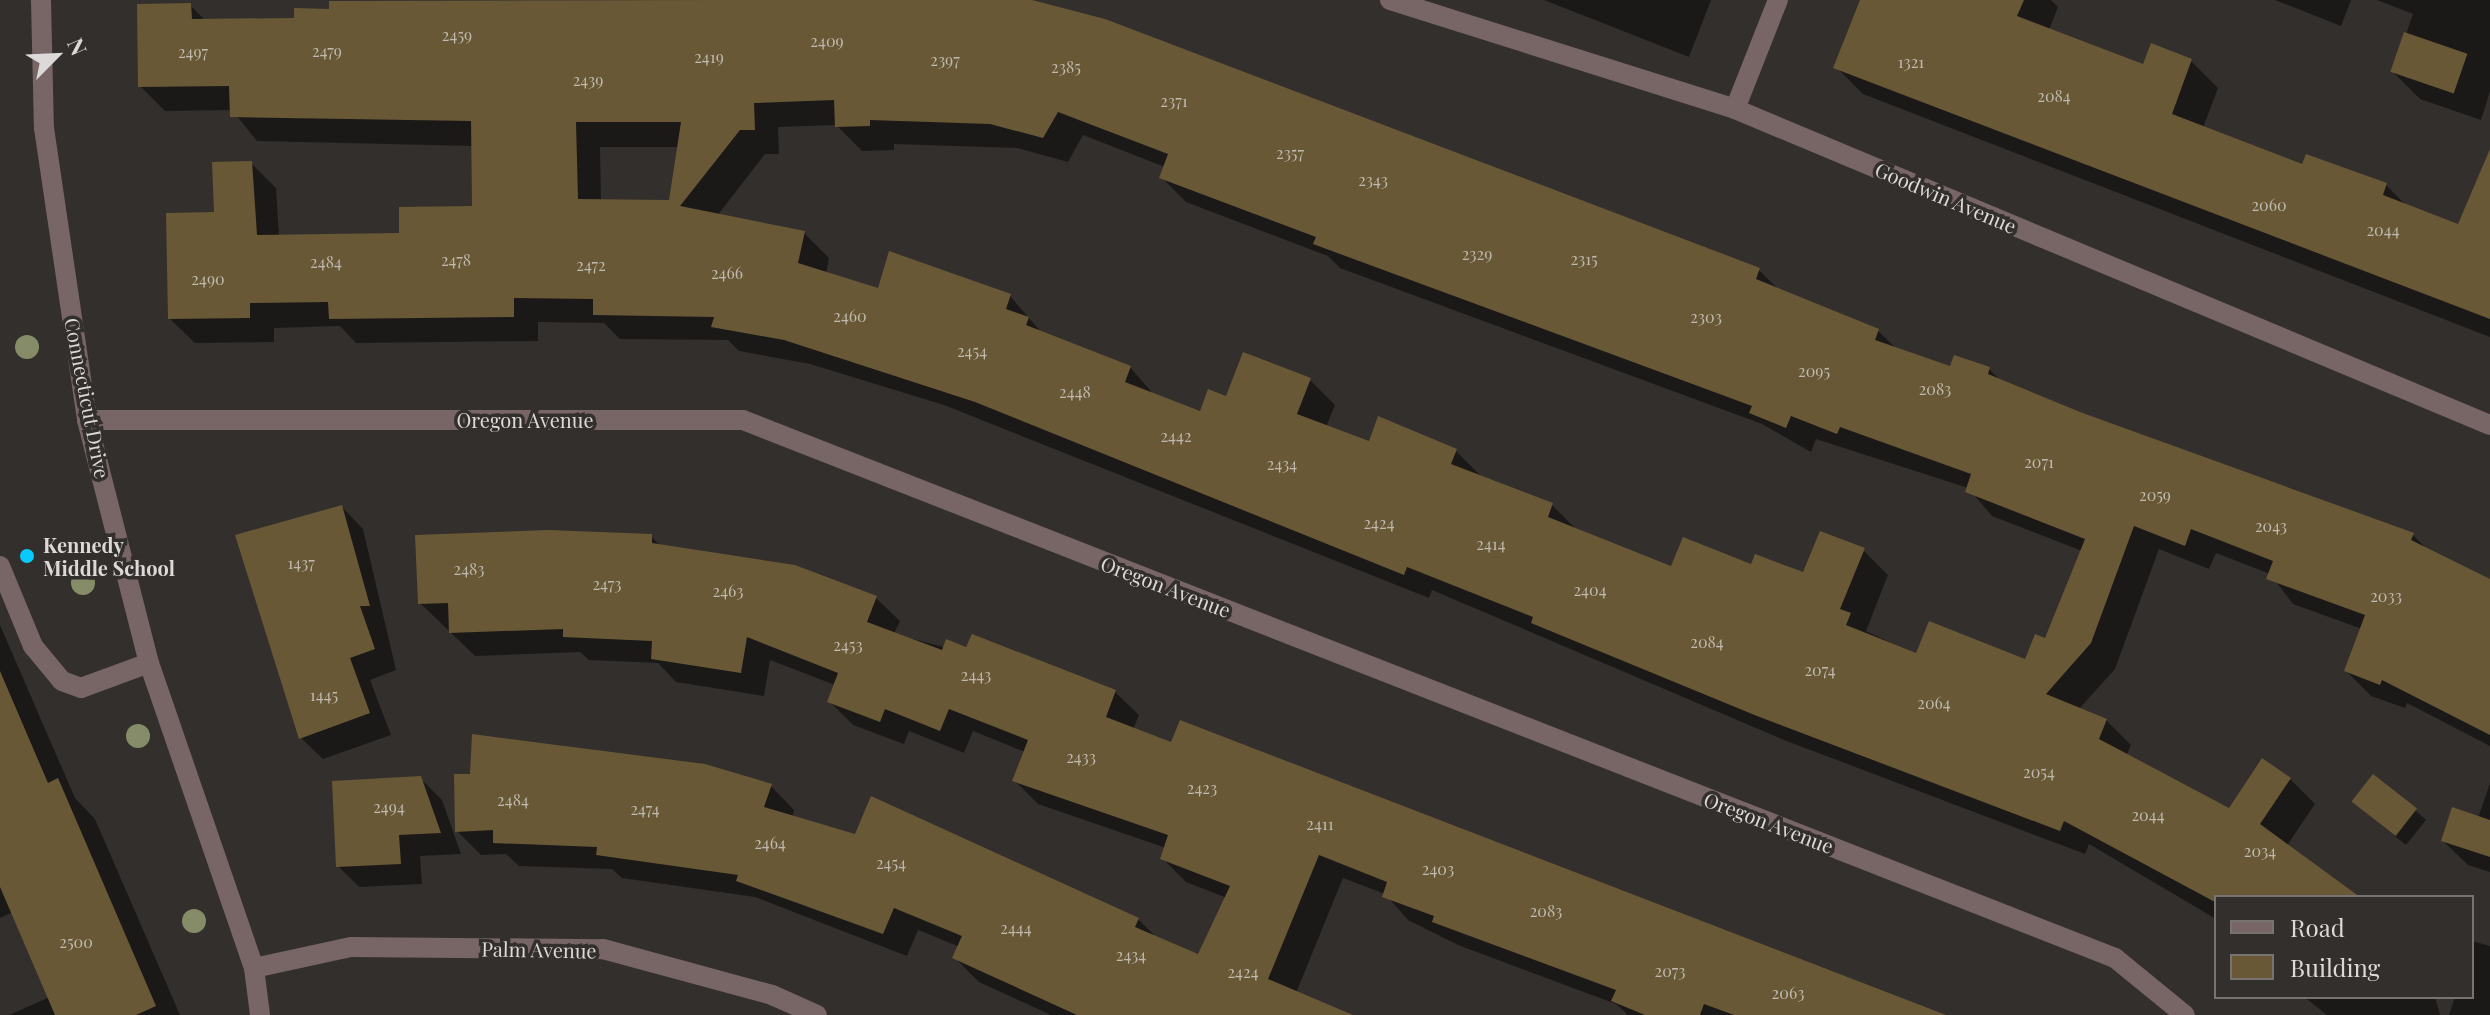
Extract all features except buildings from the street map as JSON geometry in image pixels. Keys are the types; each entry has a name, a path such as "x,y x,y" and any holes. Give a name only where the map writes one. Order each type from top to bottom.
{"street":[{"name":"Connecticut Drive","path":"41,0 44,128 87,420 149,663 254,968 260,1015"},
{"name":"Goodwin Avenue","path":"1390,0 1735,109 2490,425"},
{"path":"1735,109 1778,0"},
{"name":"Oregon Avenue","path":"87,420 743,420 2115,958 2185,1015"},
{"path":"0,566 33,646 62,681 81,688 149,663"},
{"name":"Palm Avenue","path":"254,968 351,947 603,949 817,1015"}],"place":[{"name":"Kennedy Middle School","path":"27,556"}]}
